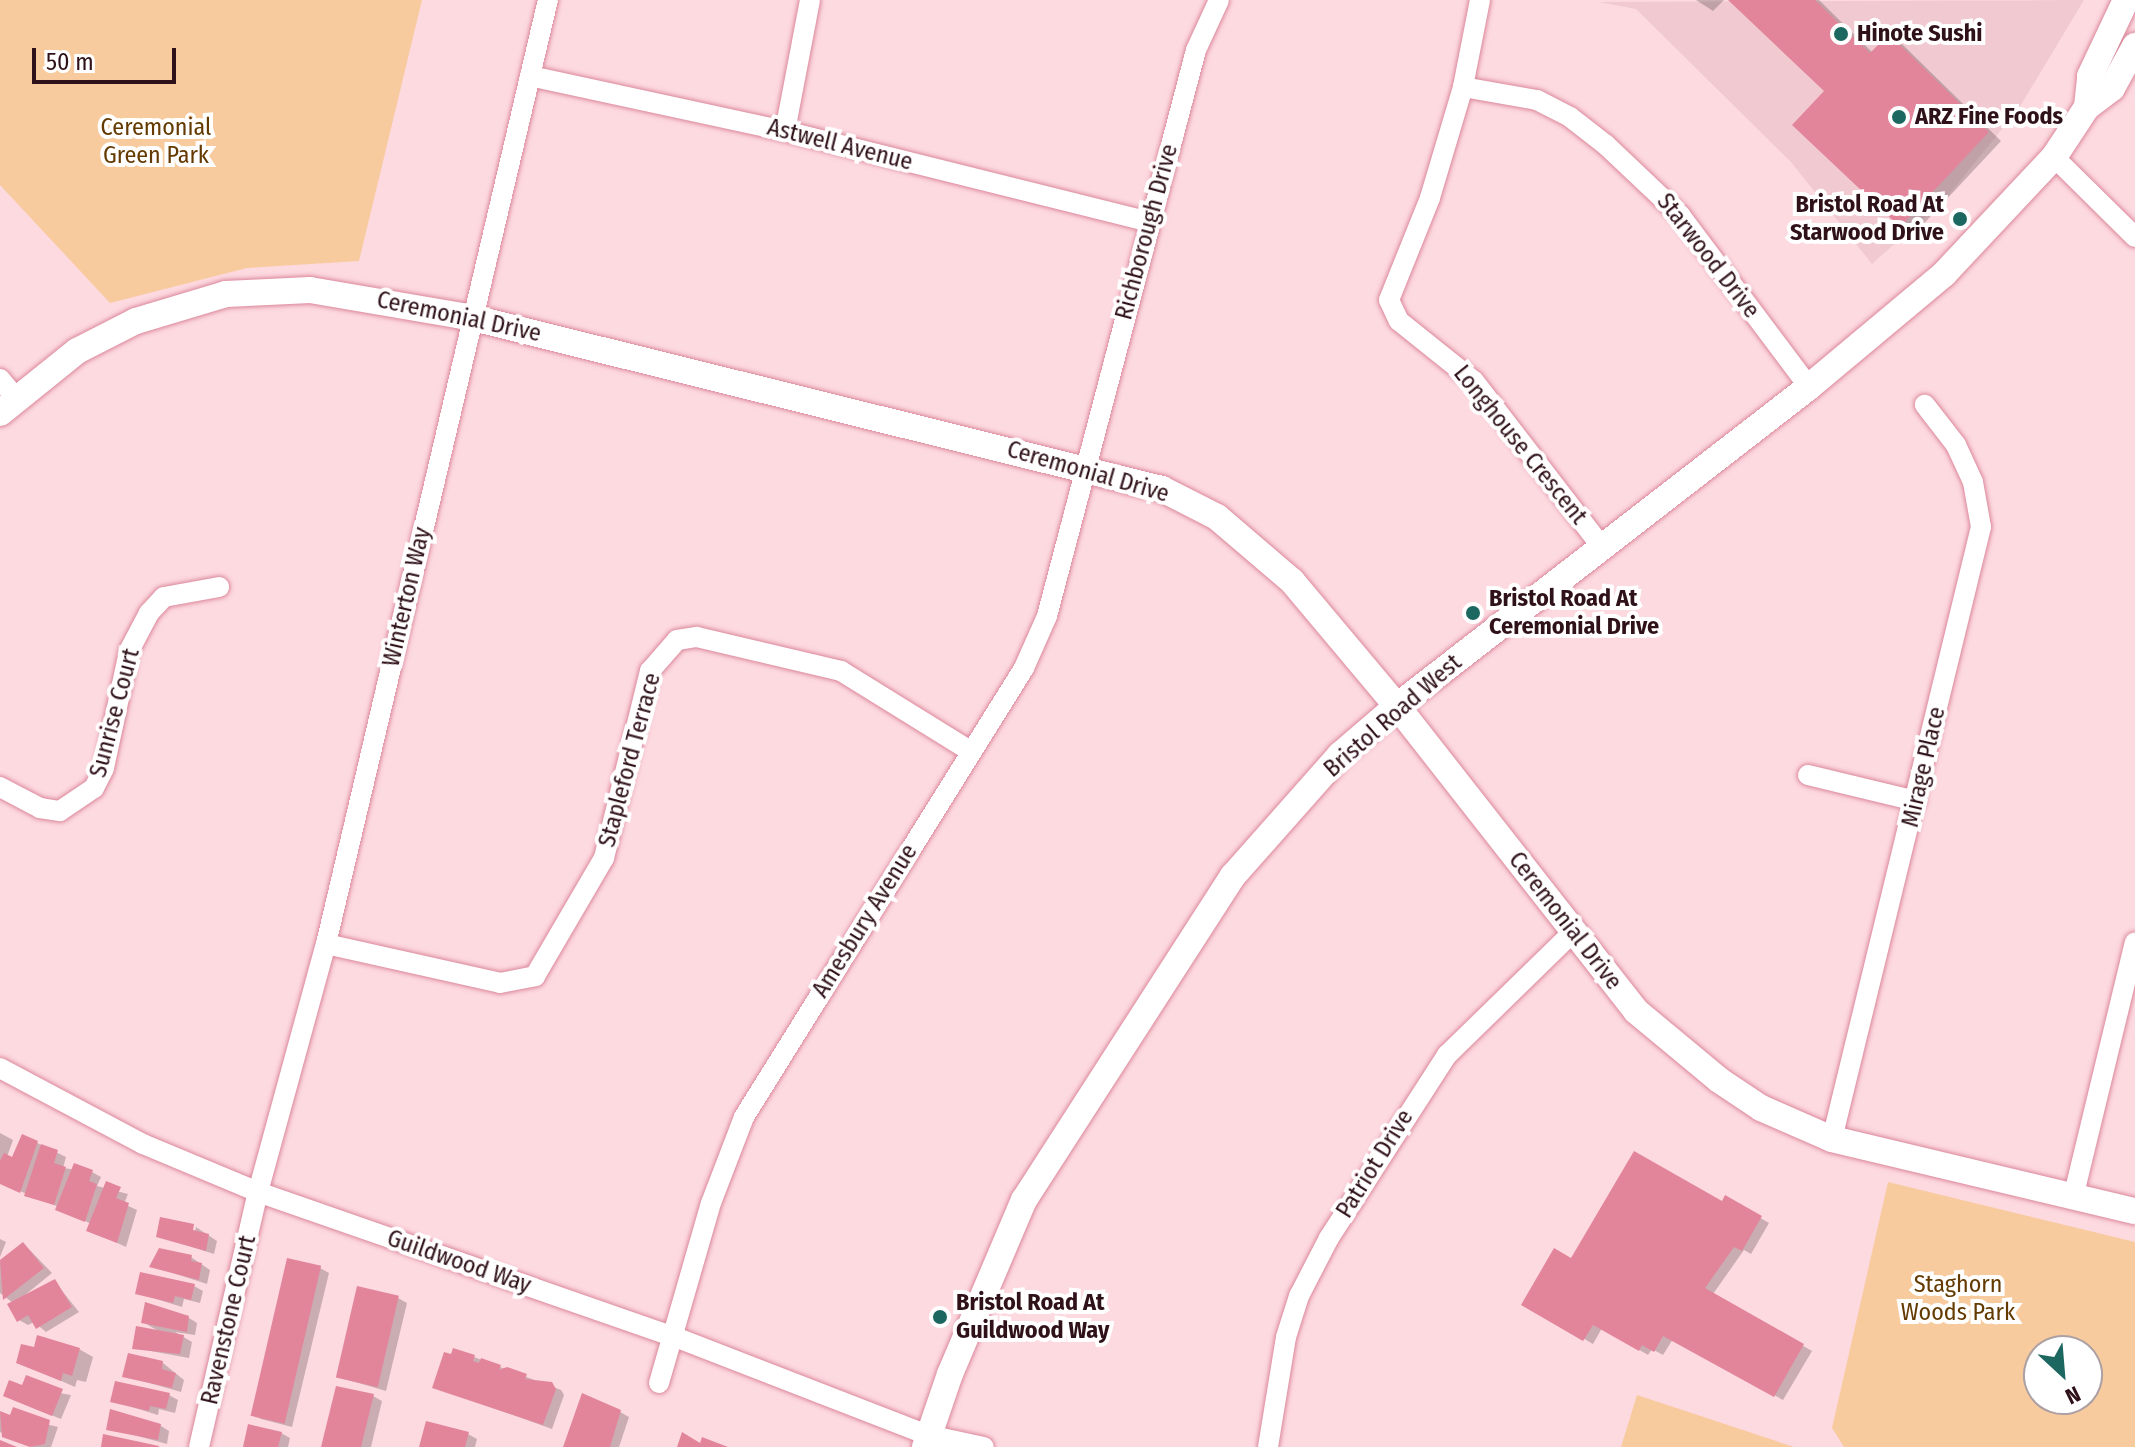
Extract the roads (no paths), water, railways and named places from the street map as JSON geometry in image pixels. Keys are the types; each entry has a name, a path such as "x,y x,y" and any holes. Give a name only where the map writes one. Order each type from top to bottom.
{"street":[{"name":"Winterton Way","path":"258,1192 326,944 548,0"},
{"path":"785,131 810,0"},
{"name":"Richborough Drive","path":"1086,468 1196,50 1219,0"},
{"name":"Longhouse Crescent","path":"1480,0 1463,87 1430,198 1393,282 1389,300 1392,314 1474,381 1601,546"},
{"name":"Bristol Road West","path":"2087,107 2090,76 2126,0"},
{"name":"Bristol Road West","path":"927,1441 1024,1200 1233,876 1340,755 1397,706 1809,387 1944,274 2054,157 2087,107 2112,88 2135,46"},
{"name":"Astwell Avenue","path":"530,76 785,131 1149,222"},
{"name":"Starwood Drive","path":"1463,87 1537,100 1570,117 1606,145 1680,215 1809,387"},
{"path":"2054,157 2135,237"},
{"name":"Ceremonial Drive","path":"6,397 77,351 136,321 226,294 322,291 473,318 1162,489 1217,517 1261,551 1397,706 1636,1011 1684,1052 1761,1108 1832,1139 2135,1211"},
{"name":"Mirage Place","path":"1832,1139 1981,527 1973,482 1956,445 1925,405"},
{"name":"Amesbury Avenue","path":"659,1383 675,1337 711,1203 744,1117 1024,668 1047,616 1086,468"},
{"name":"Sunrise Court","path":"0,787 40,808 60,811 94,788 104,768 129,651 149,613 164,597 219,587"},
{"name":"Stapleford Terrace","path":"326,944 500,983 535,976 604,858 650,671 677,640 697,637 841,671 970,751"},
{"path":"1808,775 1916,801"},
{"name":"Patriot Drive","path":"1268,1447 1286,1337 1299,1296 1329,1238 1447,1055 1573,932"},
{"path":"2073,1198 2135,942"},
{"name":"Guildwood Way","path":"0,1068 143,1144 258,1192 675,1337 927,1441 984,1447"},
{"name":"Ravenstone Court","path":"199,1447 258,1192"}],"place":[{"name":"Hinote Sushi","path":"1841,34"},
{"name":"ARZ Fine Foods","path":"1899,117"},
{"name":"Bristol Road At Starwood Drive","path":"1960,219"},
{"name":"Bristol Road At Ceremonial Drive","path":"1473,613"},
{"name":"Bristol Road At Guildwood Way","path":"940,1317"}],"park label":[{"name":"Ceremonial Green Park","path":"156,142"},
{"name":"Staghorn Woods Park","path":"1958,1299"}]}
